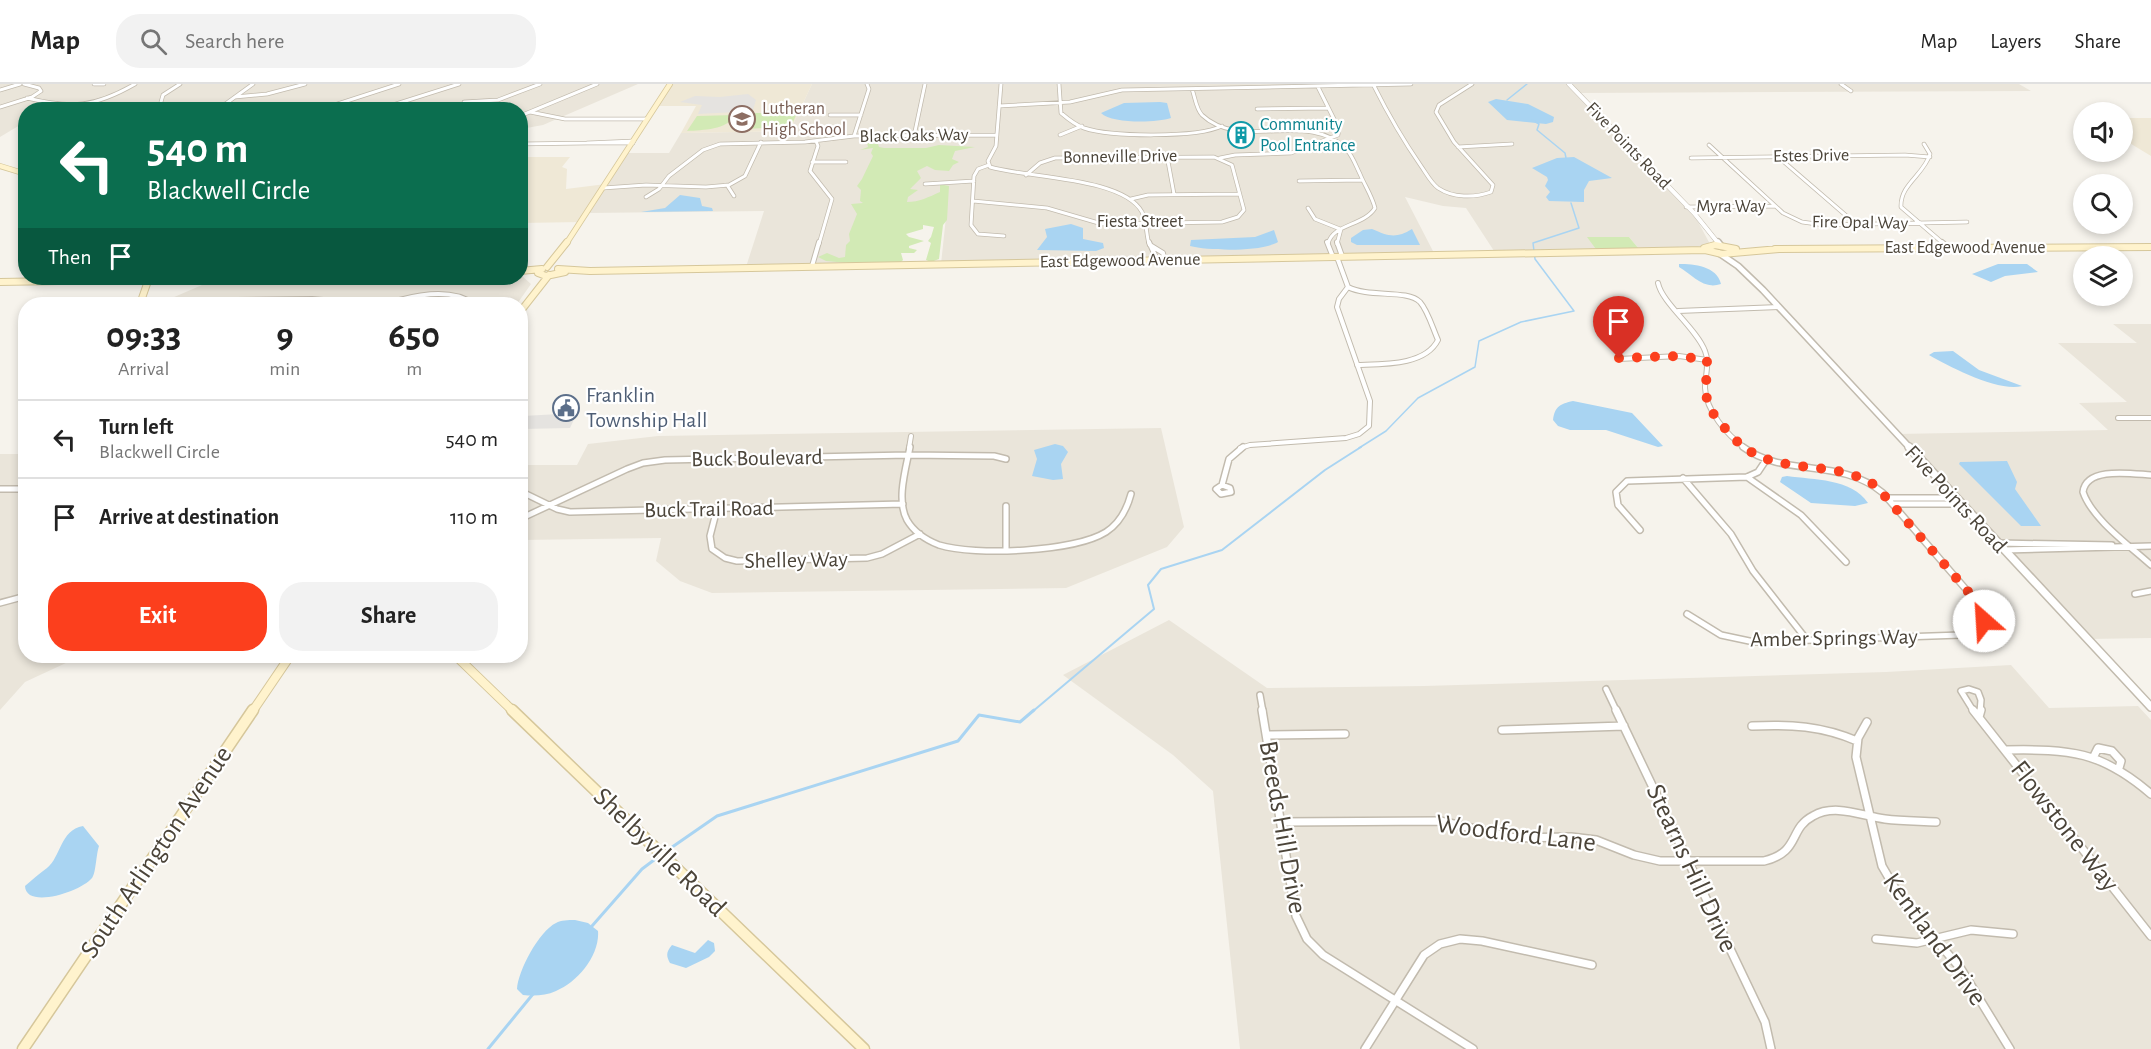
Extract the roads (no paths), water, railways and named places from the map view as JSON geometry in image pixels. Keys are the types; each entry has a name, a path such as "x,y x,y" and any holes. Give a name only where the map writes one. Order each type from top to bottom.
{"main road":[{"path":"539,285 542,271 558,256 670,84"},
{"path":"0,166 18,172"},
{"name":"East Edgewood Avenue","path":"1725,249 2151,247"},
{"path":"1713,249 1725,249"},
{"path":"1713,249 1725,249"},
{"name":"East Edgewood Avenue","path":"554,272 1713,249"},
{"path":"528,301 539,285 554,272 558,256"},
{"path":"528,271 554,272"},
{"path":"542,271 554,272"},
{"path":"0,282 18,282"},
{"name":"South Arlington Avenue","path":"23,1049 285,663"},
{"name":"Shelbyville Road","path":"463,663 864,1049"}],"street":[{"path":"0,90 20,84"},
{"path":"0,107 27,99 41,90 24,84"},
{"path":"94,84 104,84"},
{"path":"103,102 135,84"},
{"path":"161,102 164,95 180,84"},
{"path":"228,102 254,84"},
{"path":"235,97 264,95 305,84"},
{"path":"344,102 399,84"},
{"path":"402,102 459,84"},
{"path":"464,102 505,98 538,84"},
{"path":"530,112 597,84"},
{"path":"854,136 869,89 867,84"},
{"path":"915,136 925,84"},
{"path":"989,165 988,161 995,150 1001,84"},
{"path":"1059,84 1059,104 1063,116 1082,126 1106,132 1131,133 1204,132 1222,126"},
{"path":"1117,84 1122,90"},
{"path":"999,106 1059,104 1122,90 1410,84"},
{"path":"1374,85 1397,132 1435,186 1450,194 1472,197 1486,195 1494,188 1444,129 1436,109 1472,84"},
{"name":"Five Points Road","path":"1569,84 1686,207"},
{"path":"1841,84 1851,91"},
{"path":"1318,87 1340,131 1338,135 1330,139"},
{"path":"1192,89 1200,113 1222,126 1247,130 1298,131 1330,139 1347,150 1375,210 1366,219 1330,235 1327,242 1337,257 1348,287 1365,294 1407,296 1418,300 1438,340 1435,346 1406,363 1357,365"},
{"path":"27,99 40,102"},
{"path":"1257,109 1328,108"},
{"path":"530,112 563,119 647,119"},
{"path":"830,115 861,115"},
{"path":"1060,135 1082,126"},
{"name":"Black Oaks Way","path":"724,144 816,141 854,136 997,135"},
{"name":"Bonneville Drive","path":"1026,175 1040,163 1055,158 1201,155 1220,158 1235,155 1287,154 1330,139"},
{"path":"812,266 832,199 810,172 818,146 816,141"},
{"path":"528,144 634,142"},
{"path":"603,188 727,185 746,176 760,142"},
{"path":"646,197 703,150 724,144"},
{"path":"1458,147 1512,144"},
{"path":"1924,144 1930,158 1899,201 1901,207 1920,225 1949,248"},
{"name":"Fire Opal Way","path":"1709,145 1775,206 1788,216 1802,222 1824,225 1920,225 1967,222"},
{"name":"Estes Drive","path":"1691,158 1905,154 1930,158"},
{"path":"1167,156 1174,194"},
{"path":"1777,156 1857,225"},
{"path":"1131,199 1148,195 1239,194 1232,165 1220,158"},
{"path":"812,162 846,162"},
{"path":"989,165 1000,171 1105,189 1131,199 1143,212 1150,245 1157,260"},
{"path":"989,165 978,170 974,181 971,225 974,231 983,236 1004,236"},
{"path":"1299,181 1362,180"},
{"path":"925,184 974,181"},
{"path":"727,185 734,196"},
{"name":"Fiesta Street","path":"973,201 1009,201 1060,211 1092,223 1222,222 1238,217 1244,210 1239,194"},
{"name":"Myra Way","path":"1686,207 1775,206"},
{"path":"1686,207 1712,242 1713,249 1741,267 1763,290"},
{"path":"1686,207 1750,273 1763,290"},
{"path":"1308,208 1315,219 1341,229"},
{"path":"1337,257 1337,244 1341,229"},
{"path":"1150,245 1163,254 1164,260"},
{"path":"1658,283 1660,292 1678,311 1703,347 1707,360 1705,393 1711,410 1742,447 1766,460 1850,473 1871,483 1888,498 1978,603 1984,615 1983,624"},
{"path":"1222,485 1229,457 1237,448 1346,438 1359,434 1368,427 1371,419 1370,401 1337,307 1339,299 1348,287"},
{"name":"Five Points Road","path":"1763,290 2151,707"},
{"path":"415,297 457,297"},
{"path":"1678,311 1779,307"},
{"path":"1619,358 1679,356 1707,360"},
{"path":"2118,418 2151,418"},
{"path":"911,436 903,504 908,522 920,534 952,548 975,550 1060,548 1095,538 1118,522 1131,494"},
{"name":"Buck Boulevard","path":"528,515 627,469 643,463 665,460 909,455 994,456 1006,459"},
{"path":"1640,530 1617,503 1615,495 1620,486 1636,479 1747,477 1758,472 1766,460"},
{"path":"2151,475 2102,476 2090,480 2083,486 2083,496 2091,508 2151,565"},
{"path":"1747,477 1776,494 1803,514 1846,562"},
{"path":"1683,478 1731,534 1753,572 1807,640"},
{"path":"0,489 18,489"},
{"name":"Buck Trail Road","path":"528,493 548,506 570,512 903,504"},
{"path":"1888,498 1957,501"},
{"path":"1893,504 1957,501"},
{"path":"1006,506 1006,549"},
{"name":"Shelley Way","path":"717,509 709,537 710,546 718,555 737,561 867,558 882,554 920,534"},
{"path":"1997,543 2088,543 2132,546"},
{"path":"2004,550 2151,546"},
{"path":"2135,594 2151,591"},
{"path":"0,603 18,598"},
{"name":"Amber Springs Way","path":"1687,614 1715,632 1736,640 1754,642 1961,635 1974,632 1983,624"},
{"name":"Stearns Hill Drive","path":"1606,689 1765,1022 1771,1049"},
{"name":"Flowstone Way","path":"1979,717 1983,700 1981,696 1970,689 1961,691 1960,694 2151,936"},
{"name":"Breeds Hill Drive","path":"1260,695 1296,916 1305,935 1323,955 1473,1049"},
{"path":"1752,726 1806,724 1827,728 1857,741 1867,722"},
{"path":"1502,730 1624,726"},
{"path":"1267,735 1345,734"},
{"name":"Kentland Drive","path":"1857,741 1857,760 1869,816 1880,860 1888,878 1903,902 1961,969 2010,1049"},
{"path":"2094,756 2098,748 2110,750 2120,757 2118,768"},
{"path":"2006,750 2059,749 2094,756 2118,768 2151,794"},
{"name":"Woodford Lane","path":"1281,822 1440,821 1515,838 1571,837 1596,840 1651,860 1689,862 1769,860 1788,851 1804,822 1817,813 1839,810 1895,820 1936,822"},
{"path":"1876,939 1917,943 1971,930 2013,934"},
{"path":"1365,1049 1424,956 1440,944 1451,940 1482,941 1592,965"}],"water":[{"path":"1496,99 1528,104 1554,117 1553,122 1546,124 1507,120 1488,102"},
{"path":"1124,103 1167,103 1171,118 1134,122 1114,119 1101,113"},
{"path":"1574,157 1612,178 1589,181 1584,190 1584,202 1549,201 1546,197 1550,192 1545,186 1547,177 1532,168 1557,158"},
{"path":"680,195 700,198 702,206 712,208 713,211 641,212 665,208"},
{"path":"1071,224 1083,228 1083,239 1103,243 1104,248 1096,251 1037,250 1047,237 1045,229"},
{"path":"1372,229 1392,235 1412,229 1420,245 1357,245 1351,242 1351,238 1363,230"},
{"path":"1274,230 1278,242 1260,248 1222,250 1190,246 1191,240 1255,237"},
{"path":"1679,264 1704,267 1715,273 1721,284 1709,285 1698,281 1679,267"},
{"path":"1998,264 2027,264 2038,272 2005,276 1991,282 1972,274"},
{"path":"1953,351 1979,370 2022,386 2012,387 1988,382 1961,372 1929,355 1934,352"},
{"path":"1573,401 1632,413 1663,446 1658,447 1606,430 1570,430 1558,426 1553,420 1555,412 1561,405"},
{"path":"1055,444 1063,446 1068,452 1061,464 1063,479 1053,480 1032,476 1037,459 1034,450"},
{"path":"2007,461 2017,482 2015,489 2041,526 2021,526 1959,464 1960,462"},
{"path":"1782,477 1842,485 1861,495 1868,503 1855,506 1811,503 1780,482"},
{"path":"83,826 99,846 92,878 67,893 55,896 34,897 28,893 25,886 52,863 65,838 75,829"},
{"path":"575,920 588,923 598,931 595,949 586,967 572,981 556,991 540,995 523,995 517,989 518,981 525,962 536,943 549,927 562,921"},
{"path":"708,940 714,943 715,951 709,957 686,968 670,963 667,954 672,945 695,953"}],"waterway":[{"path":"1507,100 1527,84"},
{"path":"1532,120 1539,124 1537,130 1565,153 1566,158"},
{"path":"1359,448 1386,431 1418,398 1475,367 1479,341 1521,322 1574,311 1535,259 1533,243 1579,228 1571,203"},
{"path":"1032,712 1154,609 1148,585 1161,569 1222,550 1325,470 1361,447"},
{"path":"665,852 717,816 958,741 979,715 1020,722 1034,710"},
{"path":"592,926 642,869 658,857"},
{"path":"488,1049 533,994"}],"place":[{"name":"Lutheran High School","path":"742,119"},
{"name":"Community Pool Entrance","path":"1241,135"},
{"name":"Franklin Township Hall","path":"566,408"}]}
